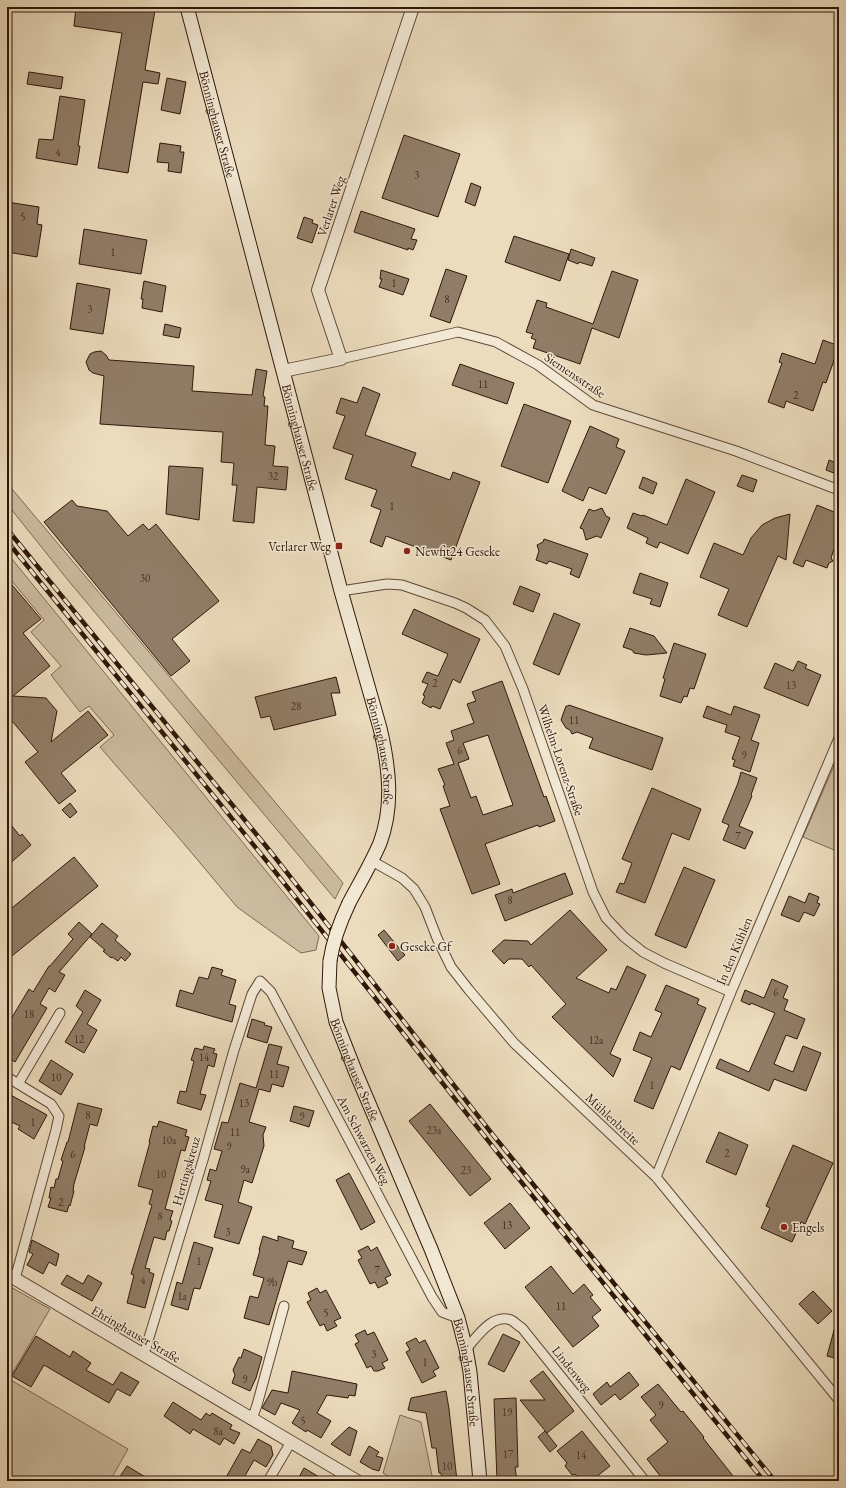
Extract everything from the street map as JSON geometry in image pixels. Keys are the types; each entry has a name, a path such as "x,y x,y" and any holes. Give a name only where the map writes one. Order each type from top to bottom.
{"main road":[{"name":"Bönninghauser Straße","path":"187,7 341,591 380,728 389,772 389,796 386,818 380,842 338,928 332,946 329,988 336,1022 356,1073 431,1249 458,1318 470,1372 480,1481"}],"street":[{"name":"Verlarer Weg","path":"340,359 318,290 413,7"},
{"name":"Siemensstraße","path":"340,359 458,332 496,342 538,365 592,405 736,451 839,490"},
{"path":"283,371 340,359"},
{"name":"Wilhelm-Lorenz-Straße","path":"341,591 387,584 402,585 455,603 485,620 505,646 523,689 593,892 606,918 624,937 643,952 664,963 731,992"},
{"name":"In den Kühlen","path":"656,1176 731,992 839,738"},
{"name":"Mühlenbreite","path":"372,861 402,878 414,889 425,906 437,938 451,967 514,1043 656,1176 839,1400"},
{"name":"Am Schwarzen Weg","path":"252,994 260,981 271,992 432,1297 442,1312 458,1318"},
{"name":"Hertingskreuz","path":"144,1354 252,994"},
{"path":"18,1084 60,1012"},
{"path":"7,1077 51,1104 59,1116 11,1276"},
{"name":"Ehringhauser Straße","path":"11,1276 357,1481"},
{"path":"252,1419 284,1306"},
{"name":"Lindenweg","path":"466,1349 488,1324 500,1319 511,1320 522,1328 645,1481"},
{"path":"268,1481 291,1442"}],"shaded area":[{"path":"7,483 343,883 335,899 67,579 7,504"},
{"path":"7,553 319,936 316,950 301,953 237,907 100,747 114,735 89,706 80,712 51,675 61,666 31,632 44,620 7,575"},
{"path":"839,754 839,852 803,837"},
{"path":"7,1285 50,1309 9,1379 128,1449 110,1481 7,1481"},
{"path":"400,1415 421,1422 433,1481 397,1481 383,1473"}],"building":[{"path":"76,7 139,7 155,10 145,70 160,73 158,84 143,82 128,173 98,168 122,33 74,26"},
{"path":"29,72 63,77 61,89 27,84"},
{"path":"167,78 186,82 180,114 161,110"},
{"path":"60,96 85,100 78,146 80,146 77,165 36,158 39,139 53,140"},
{"path":"404,135 460,154 438,217 382,198"},
{"path":"160,143 181,146 180,152 184,152 181,173 168,171 169,163 157,162"},
{"path":"471,183 481,187 475,206 465,202"},
{"path":"7,202 39,207 37,224 42,225 37,257 7,252"},
{"path":"361,211 415,229 411,239 417,240 413,250 408,248 408,250 354,232"},
{"path":"304,217 313,220 312,223 318,225 312,243 297,238"},
{"path":"84,229 147,240 141,274 79,264"},
{"path":"514,236 569,254 560,281 505,262"},
{"path":"571,249 595,258 592,266 579,262 578,264 568,260"},
{"path":"446,269 467,276 450,323 430,316"},
{"path":"381,270 409,279 403,295 379,287 382,279 380,279"},
{"path":"612,271 638,280 619,338 592,328 580,364 533,348 536,340 531,338 533,334 526,332 537,300 547,303 546,307 593,324"},
{"path":"144,281 166,286 162,312 142,308 143,299 141,299"},
{"path":"77,283 110,289 103,334 70,329"},
{"path":"165,324 181,328 179,338 163,335"},
{"path":"823,340 839,346 826,383 823,382 813,411 786,401 784,408 768,402 782,363 779,362 782,353 815,364"},
{"path":"101,351 109,360 194,366 192,391 252,395 256,369 267,371 263,396 265,397 264,406 268,406 265,445 275,446 273,466 288,467 286,490 257,487 254,523 233,521 237,485 232,485 234,463 221,462 223,432 100,424 104,376 93,373 89,370 86,362 90,354"},
{"path":"460,364 514,383 507,404 452,385"},
{"path":"363,387 380,394 365,435 416,453 411,466 450,480 453,472 480,482 451,560 386,536 382,547 370,542 381,510 371,506 377,490 345,479 353,455 333,448 345,416 336,413 341,398 357,403"},
{"path":"524,404 571,421 548,483 501,466"},
{"path":"590,426 619,439 616,447 625,451 606,494 589,487 583,501 562,491"},
{"path":"829,460 839,464 839,475 826,470"},
{"path":"169,466 203,468 199,520 166,514"},
{"path":"742,475 757,480 753,492 737,486"},
{"path":"643,477 657,483 653,494 639,488"},
{"path":"686,479 715,492 688,554 660,542 657,548 646,543 648,538 627,528 633,513 643,515 667,525"},
{"path":"72,500 77,506 107,511 128,536 143,524 149,530 156,524 219,601 172,639 190,661 171,676 44,522"},
{"path":"817,505 839,514 839,538 831,558 833,561 829,563 827,568 806,560 803,567 793,563"},
{"path":"602,508 606,516 610,518 601,538 597,536 586,540 583,529 580,528 589,509 594,511"},
{"path":"790,514 786,560 778,556 747,627 718,615 729,589 700,577 714,543 743,555 751,538 762,525 775,518"},
{"path":"544,539 588,554 579,578 570,574 572,569 549,561 547,564 536,560 539,551 537,545 543,542"},
{"path":"640,573 668,583 660,607 650,604 652,599 633,593"},
{"path":"7,579 41,619 23,633 50,666 13,696 46,698 57,711 51,742 88,711 108,735 61,773 76,791 59,804 25,762 38,752 7,715"},
{"path":"520,586 540,594 533,612 513,604"},
{"path":"414,609 480,639 460,683 453,679 440,709 432,706 431,708 422,703 425,696 423,695 428,684 422,682 427,672 438,676 448,654 402,634"},
{"path":"554,613 580,624 559,675 533,664"},
{"path":"630,628 654,636 667,653 646,655 634,653 632,650 623,647"},
{"path":"674,643 706,654 694,689 690,688 687,697 684,696 681,703 660,696 665,679 663,678"},
{"path":"798,661 807,665 805,668 821,675 808,706 764,688 775,663 793,671"},
{"path":"336,677 340,693 331,693 336,715 274,730 270,716 261,718 255,697"},
{"path":"502,681 544,797 546,796 555,821 539,827 538,825 485,844 500,884 472,894 440,809 450,806 443,786 445,785 438,769 454,764 446,743 454,740 451,731 474,723 467,704 476,701 472,692","holes":["488,735 513,805 483,815 476,796 471,798 458,763 469,759 463,743"]},
{"path":"569,705 663,738 652,770 589,748 593,738 577,732 572,734 561,720 566,706"},
{"path":"707,706 731,715 734,706 760,715 751,740 759,743 750,772 733,766 735,760 732,759 740,737 725,732 727,725 703,717"},
{"path":"741,772 757,778 751,795 752,796 739,826 753,832 745,849 723,840 729,825 722,822"},
{"path":"652,788 701,809 689,840 672,833 645,903 616,892 620,883 624,884 632,863 622,859"},
{"path":"70,803 77,812 70,818 62,810"},
{"path":"7,820 20,836 22,834 31,845 7,866"},
{"path":"74,857 98,886 7,960 7,912"},
{"path":"684,867 715,880 686,948 655,935"},
{"path":"565,873 573,894 505,921 495,895 512,889 513,893"},
{"path":"809,893 819,897 817,903 820,904 814,916 804,912 799,922 781,915 789,896 805,903"},
{"path":"570,910 607,950 576,978 609,993 611,988 616,990 627,966 646,975 610,1054 621,1059 613,1077 552,1017 566,1004 531,965 529,967 522,959 509,959 504,964 492,951 504,940 528,941 531,945"},
{"path":"79,922 92,934 59,972 65,975 55,992 49,988 40,1004 47,1008 15,1062 7,1057 7,1029 11,1019 29,989 33,992 49,966 73,939 68,934"},
{"path":"102,923 118,936 115,940 131,954 125,961 121,957 118,961 112,957 111,958 103,951 105,950 90,937"},
{"name":"Geseke Gf","path":"384,930 405,955 398,961 378,935"},
{"path":"212,967 223,970 221,975 236,980 229,1004 236,1006 232,1022 176,1006 180,990 193,994 199,977 208,979"},
{"path":"772,979 788,986 783,998 788,1000 784,1010 805,1019 797,1039 786,1035 774,1064 793,1072 803,1046 821,1053 806,1091 774,1079 769,1091 716,1068 720,1059 749,1072 775,1013 751,1003 750,1005 741,1001 745,990 764,998"},
{"path":"666,985 699,999 697,1004 706,1008 680,1070 671,1066 653,1109 634,1101 652,1058 633,1050 640,1032 651,1037 662,1013 655,1010"},
{"path":"85,990 101,1000 87,1024 97,1030 84,1053 65,1042 83,1012 76,1006"},
{"path":"252,1019 272,1027 267,1043 247,1037"},
{"path":"269,1044 282,1047 277,1064 289,1067 283,1087 272,1084 270,1092 259,1089 249,1122 266,1127 263,1135 264,1146 252,1183 244,1180 238,1202 252,1207 239,1244 214,1237 223,1205 205,1200 211,1181 207,1180 210,1169 216,1171 222,1151 214,1149 222,1122 228,1123 240,1083 256,1088"},
{"path":"204,1046 215,1049 213,1053 217,1054 214,1067 208,1065 200,1094 206,1095 201,1110 177,1103 180,1091 186,1092 194,1061 191,1060 195,1048 203,1050"},
{"path":"51,1060 73,1074 61,1095 39,1081"},
{"path":"7,1093 47,1115 34,1139 18,1129 20,1126 7,1120"},
{"path":"78,1103 102,1109 97,1126 90,1124 74,1184 74,1191 67,1212 48,1207 51,1198 49,1198 51,1187 54,1188 56,1179 58,1179 63,1161 61,1160 68,1142"},
{"path":"430,1104 491,1179 470,1196 409,1121"},
{"path":"294,1106 314,1111 309,1127 290,1121"},
{"path":"159,1121 187,1130 185,1136 189,1137 185,1151 181,1150 165,1209 173,1211 169,1231 167,1231 165,1240 154,1237 145,1268 150,1269 149,1272 154,1274 145,1308 127,1303 134,1275 131,1274 152,1205 149,1204 153,1190 138,1186 153,1126 157,1127"},
{"path":"719,1132 748,1145 736,1175 706,1162"},
{"path":"793,1145 833,1163 805,1224 801,1222 792,1242 761,1228 770,1208 766,1206"},
{"path":"349,1173 375,1222 361,1230 336,1180"},
{"path":"510,1203 530,1228 505,1249 484,1223"},
{"path":"263,1236 278,1241 278,1236 294,1241 292,1248 307,1252 302,1265 288,1261 269,1325 244,1318 250,1296 258,1298 264,1278 253,1275"},
{"path":"32,1240 59,1254 56,1266 49,1262 43,1274 27,1265 33,1254 29,1252"},
{"path":"194,1242 213,1248 200,1289 194,1288 188,1310 171,1305 177,1282 182,1284"},
{"path":"368,1246 371,1251 377,1247 391,1275 385,1278 388,1283 378,1288 375,1282 370,1284 358,1260 362,1258 358,1251"},
{"path":"551,1266 573,1294 584,1284 593,1295 590,1297 601,1310 592,1317 599,1326 573,1347 525,1287"},
{"path":"67,1275 83,1284 88,1275 102,1283 92,1301 61,1284"},
{"path":"317,1288 320,1293 326,1290 341,1318 334,1321 337,1326 327,1331 324,1324 320,1326 307,1302 311,1300 308,1293"},
{"path":"813,1291 832,1311 818,1324 799,1304"},
{"path":"836,1323 839,1323 839,1359 827,1356"},
{"path":"365,1330 367,1335 374,1332 388,1360 382,1363 385,1368 378,1371 374,1371 371,1366 367,1368 355,1344 359,1342 355,1335"},
{"path":"503,1334 520,1342 504,1372 488,1364"},
{"path":"36,1336 70,1357 73,1351 91,1363 86,1370 113,1385 121,1372 139,1382 130,1396 117,1389 109,1403 44,1365 31,1387 12,1376"},
{"path":"416,1338 419,1343 425,1340 439,1368 433,1371 436,1376 422,1383 406,1352 410,1350 406,1343"},
{"path":"244,1349 262,1357 256,1378 250,1391 232,1383 235,1375 233,1370 239,1357 241,1358"},
{"path":"292,1371 357,1384 355,1396 349,1395 348,1398 327,1395 317,1413 331,1421 321,1438 307,1430 306,1432 292,1423 300,1410 281,1403 275,1415 262,1408 272,1390 288,1393"},
{"path":"543,1371 574,1411 547,1433 520,1400 545,1400 530,1381"},
{"path":"629,1372 639,1385 620,1400 615,1394 601,1405 593,1394 607,1382 610,1387"},
{"path":"658,1384 681,1412 683,1411 737,1481 664,1481 647,1459 668,1442 650,1420 656,1415 641,1397"},
{"path":"446,1391 457,1481 442,1481 441,1473 439,1473 436,1448 432,1448 426,1413 408,1410 411,1398"},
{"path":"516,1398 518,1467 515,1467 517,1481 497,1481 494,1399"},
{"path":"173,1402 201,1420 206,1413 210,1416 212,1413 232,1425 230,1429 240,1433 234,1444 224,1438 220,1445 193,1429 190,1434 164,1416"},
{"path":"349,1427 357,1431 350,1456 331,1444"},
{"path":"545,1431 557,1446 550,1452 538,1437"},
{"path":"582,1431 610,1466 591,1481 581,1481 575,1474 572,1475 565,1466 567,1463 557,1451"},
{"path":"258,1439 271,1446 273,1455 266,1467 254,1460 242,1481 224,1481 242,1449 250,1453"},
{"path":"369,1446 379,1452 376,1456 383,1458 379,1471 360,1462"},
{"path":"127,1466 152,1481 117,1481"},
{"path":"304,1468 326,1481 297,1481"}],"railway":[{"path":"7,529 270,851 493,1135 775,1481"},
{"path":"7,541 269,864 509,1167 764,1481"}],"place":[{"name":"Verlarer Weg","path":"339,546"},
{"name":"Newfit24 Geseke","path":"407,551"},
{"name":"Geseke Gf","path":"392,946"},
{"name":"Engels","path":"784,1227"}]}
